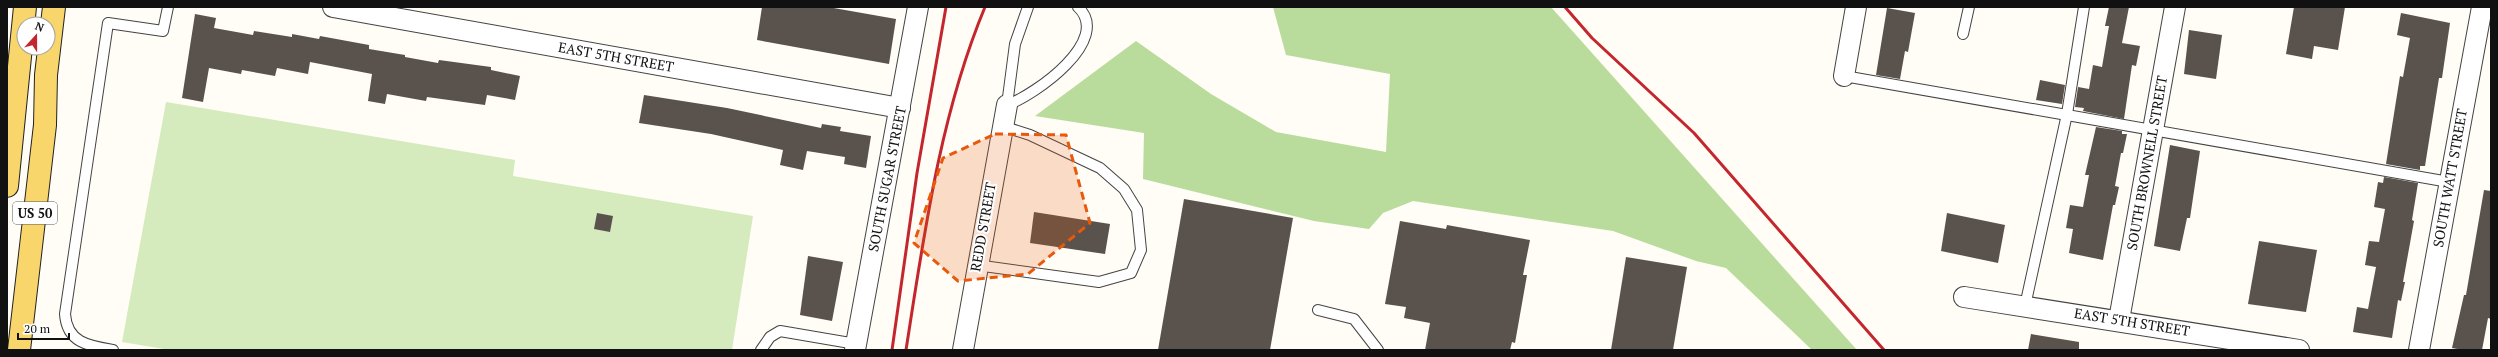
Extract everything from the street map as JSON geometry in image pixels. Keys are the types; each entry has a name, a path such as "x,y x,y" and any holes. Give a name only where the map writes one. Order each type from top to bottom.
{"main road":[{"name":"US 50","path":"7,186 25,7"},
{"name":"US 50","path":"19,350 44,125 46,75 54,7"}],"street":[{"name":"EAST 5TH STREET","path":"333,7 900,108"},
{"name":"SOUTH SUGAR STREET","path":"855,347 918,7"},
{"path":"1844,76 1856,7"},
{"name":"SOUTH BROWNELL STREET","path":"2119,320 2175,7"},
{"name":"SOUTH WATT STREET","path":"2419,350 2482,7"},
{"path":"2488,7 2491,11"},
{"name":"REDD STREET","path":"962,350 976,265 1007,105"},
{"name":"EAST 5TH STREET","path":"1964,297 2119,320 2299,350"}],"lane":[{"path":"113,350 81,342 66,326 65,314 108,23 163,31 168,7"},
{"path":"1028,7 1015,44 1007,105 1017,102 1055,74 1085,41 1088,24 1078,7"},
{"path":"1963,34 1969,7"},
{"path":"2025,306 2067,114 2084,7"},
{"path":"1844,76 2449,182"},
{"path":"976,265 1099,282 1131,273 1141,250 1137,210 1124,189 1100,168 1030,135 1002,126"},
{"path":"1318,310 1354,319 1378,350"},
{"path":"761,350 770,337 780,331 855,347"}],"highlighted area":[{"path":"995,134 1066,135 1090,223 1028,274 958,281 914,243 943,158"}],"green space":[{"path":"1273,7 1551,7 1857,350 1812,350 1726,268 1696,261 1613,231 1413,201 1383,213 1369,229 1314,221 1143,179 1144,133 1035,116 1136,41 1211,94 1276,132 1386,152 1390,74 1286,55"},
{"path":"166,102 515,160 513,176 753,216 732,350 170,350 122,342"}],"building":[{"path":"762,7 828,7 896,19 889,64 757,40"},
{"path":"2109,7 2129,7 2122,43 2140,46 2136,66 2132,65 2124,119 2083,111 2084,108 2075,107 2078,87 2089,89 2093,65 2102,67 2109,26 2105,26"},
{"path":"2294,7 2345,7 2338,50 2314,46 2312,59 2286,54"},
{"path":"1887,8 1915,13 1908,52 1905,51 1900,79 1876,75"},
{"path":"2401,13 2450,23 2442,78 2439,78 2425,166 2420,166 2420,170 2386,164 2400,76 2403,77 2410,38 2397,35"},
{"path":"195,14 216,18 214,28 253,35 254,31 292,37 292,34 319,39 320,36 369,45 369,49 405,55 405,57 438,63 439,60 491,67 491,70 520,76 515,100 487,95 485,105 427,97 426,101 387,94 385,104 368,101 372,74 310,62 308,74 277,68 275,76 242,70 241,74 209,68 203,102 182,98"},
{"path":"2189,30 2222,35 2216,79 2184,74"},
{"path":"2040,80 2065,85 2062,104 2036,100"},
{"path":"644,95 727,108 821,128 822,124 841,127 840,131 871,136 866,168 844,164 845,157 807,151 803,170 780,165 783,150 711,134 639,123"},
{"path":"2096,127 2122,131 2122,134 2127,134 2123,153 2121,153 2115,186 2119,187 2115,205 2113,205 2103,260 2069,253 2073,229 2066,228 2070,205 2083,207 2089,175 2085,175"},
{"path":"2170,145 2200,151 2190,218 2187,218 2180,251 2154,246"},
{"path":"2384,177 2418,183 2412,220 2414,221 2403,282 2405,282 2401,301 2398,300 2392,338 2353,332 2357,307 2368,309 2376,267 2365,265 2369,241 2379,242 2385,209 2374,207 2378,182 2383,183"},
{"path":"2484,190 2491,191 2491,319 2488,318 2482,350 2463,350 2452,348 2464,295 2466,295"},
{"path":"1184,199 1293,218 1270,350 1158,350"},
{"path":"1034,212 1110,224 1105,254 1030,243"},
{"path":"597,213 613,216 610,232 594,229"},
{"path":"1947,213 2005,225 1998,263 1941,251"},
{"path":"1400,221 1446,229 1447,225 1530,240 1523,275 1527,275 1515,343 1512,342 1510,350 1425,350 1430,323 1404,318 1406,307 1385,304"},
{"path":"2259,241 2317,250 2306,312 2248,304"},
{"path":"808,256 843,262 832,321 800,315"},
{"path":"1626,257 1687,267 1673,350 1611,350"},
{"path":"2031,334 2079,342 2079,350 2028,350"}],"railway":[{"path":"892,350 917,173 946,7"},
{"path":"906,350 935,176 956,90 969,48 985,7"},
{"path":"1565,7 1592,38 1694,133 1884,350"}]}
